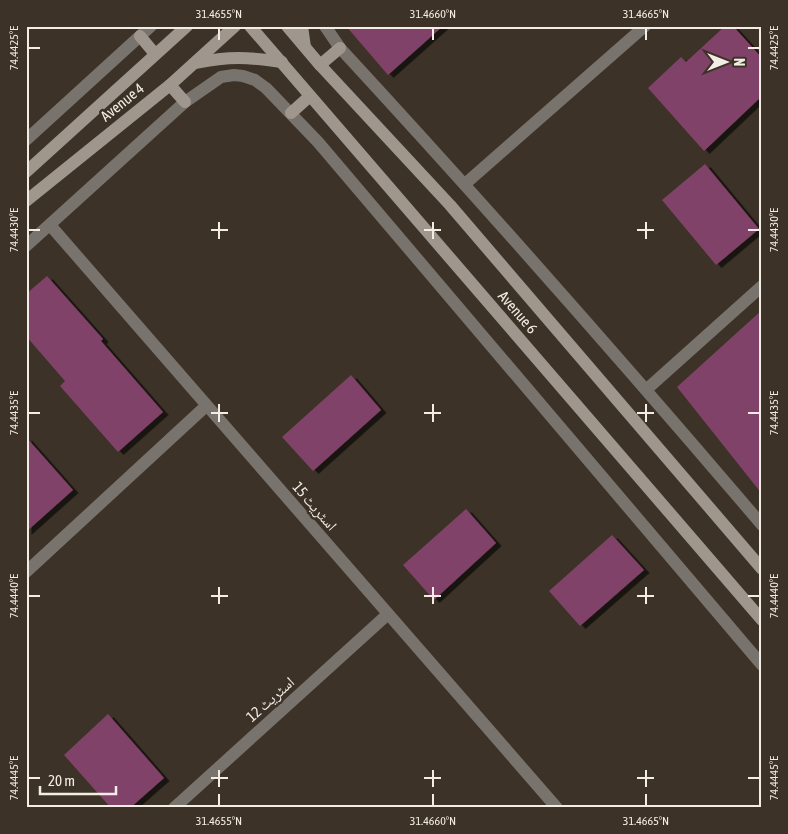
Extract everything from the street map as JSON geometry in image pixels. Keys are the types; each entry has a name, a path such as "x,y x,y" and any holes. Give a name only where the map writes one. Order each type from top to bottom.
{"main road":[{"name":"Avenue 4","path":"26,201 170,85 235,26"},
{"name":"Avenue 6","path":"250,26 762,620"},
{"name":"Avenue 6","path":"287,26 320,65 450,205 762,569"},
{"path":"302,26 305,47"},
{"name":"Avenue 4","path":"26,172 185,27"},
{"path":"140,36 155,54"},
{"path":"320,65 340,48"},
{"path":"196,63 224,57 253,57 282,62"},
{"path":"170,85 185,102"},
{"path":"291,113 310,96"}],"street":[{"path":"26,140 151,26"},
{"path":"325,26 340,48 465,184 646,389 762,525"},
{"path":"465,184 645,26"},
{"path":"26,246 185,102 221,77 234,75 255,80 266,88 291,113 762,665"},
{"name":"اسٹریٹ 15","path":"50,224 206,406 557,808"},
{"path":"646,389 762,286"},
{"path":"26,572 206,406"},
{"name":"اسٹریٹ 12","path":"174,808 388,614"}],"building":[{"path":"346,26 443,26 388,75"},
{"path":"725,26 733,26 762,58 762,96 704,151 648,88 681,57 686,62"},
{"path":"705,164 759,229 716,265 662,200"},
{"path":"47,276 103,339 101,341 163,412 118,452 60,386 65,381 26,336 26,294"},
{"path":"762,310 762,494 677,387"},
{"path":"351,375 381,410 313,471 282,437"},
{"path":"26,437 73,490 26,532"},
{"path":"466,509 496,543 434,600 403,565"},
{"path":"612,535 644,570 580,626 549,591"},
{"path":"108,714 164,778 130,808 111,808 64,755"}]}
